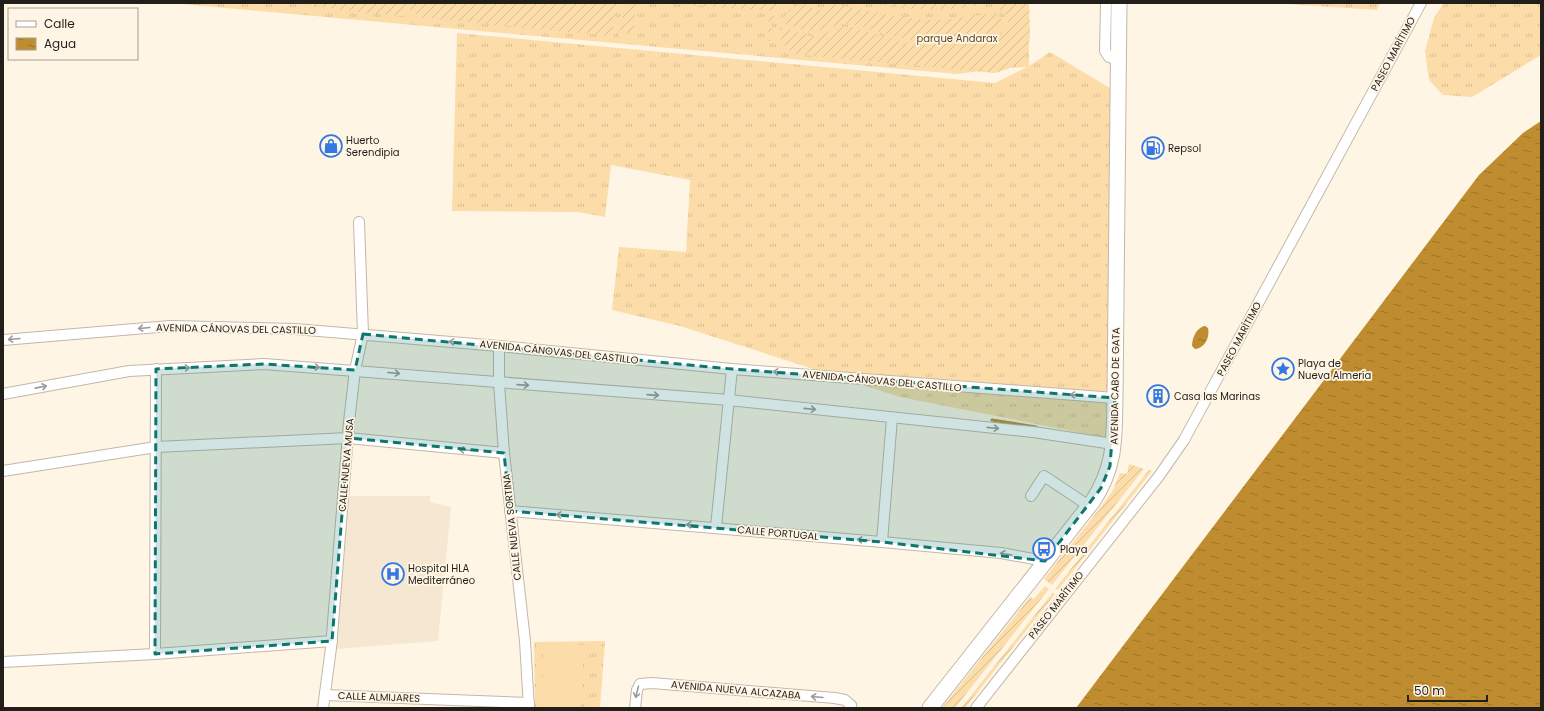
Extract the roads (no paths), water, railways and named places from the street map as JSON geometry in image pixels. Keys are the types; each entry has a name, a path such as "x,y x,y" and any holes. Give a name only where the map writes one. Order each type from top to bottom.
{"main road":[{"name":"AVENIDA CABO DE GATA","path":"930,708 1089,506 1101,488 1109,472 1113,455 1115,398 1119,3"}],"street":[{"path":"1106,3 1106,51 1109,57 1119,60"},
{"name":"PASEO MARÍTIMO","path":"976,708 1159,476 1184,440 1421,3"},
{"name":"CALLE NUEVA MUSA","path":"323,708 332,641 348,438 355,370 363,334 358,222"},
{"name":"AVENIDA CÁNOVAS DEL CASTILLO","path":"3,340 170,326 295,329 499,346 732,369 1115,398"},
{"name":"CALLE NUEVA SORTINA","path":"499,346 498,383 510,511 525,641 529,706"},
{"path":"3,394 128,371 264,364 729,400 1033,432 1113,444"},
{"path":"155,654 156,369"},
{"path":"716,527 732,369"},
{"path":"882,542 892,418"},
{"path":"3,471 156,447 348,438 504,453"},
{"path":"1031,496 1044,476 1089,506"},
{"name":"CALLE PORTUGAL","path":"510,511 882,542 1001,554 1045,561"},
{"path":"3,662 155,654 332,641"},
{"name":"AVENIDA NUEVA ALCAZABA","path":"635,708 637,690 640,684 652,683 835,698 849,702 851,705 850,708"},
{"name":"CALLE ALMIJARES","path":"325,695 529,706"}],"water":[{"path":"1541,121 1541,708 1076,708 1479,175 1523,133"},
{"path":"1205,326 1208,328 1206,342 1202,347 1195,349 1192,346 1194,337 1199,329"}],"waterway":[{"path":"992,420 1036,427"}],"place":[{"name":"Huerto Serendipia","path":"331,146"},
{"name":"Repsol","path":"1153,148"},
{"name":"Playa de Nueva Almería","path":"1283,369"},
{"name":"Casa las Marinas","path":"1158,396"},
{"name":"Playa","path":"1044,549"},
{"name":"Hospital HLA Mediterráneo","path":"393,574"}],"park label":[{"name":"parque Andarax","path":"957,38"}]}
